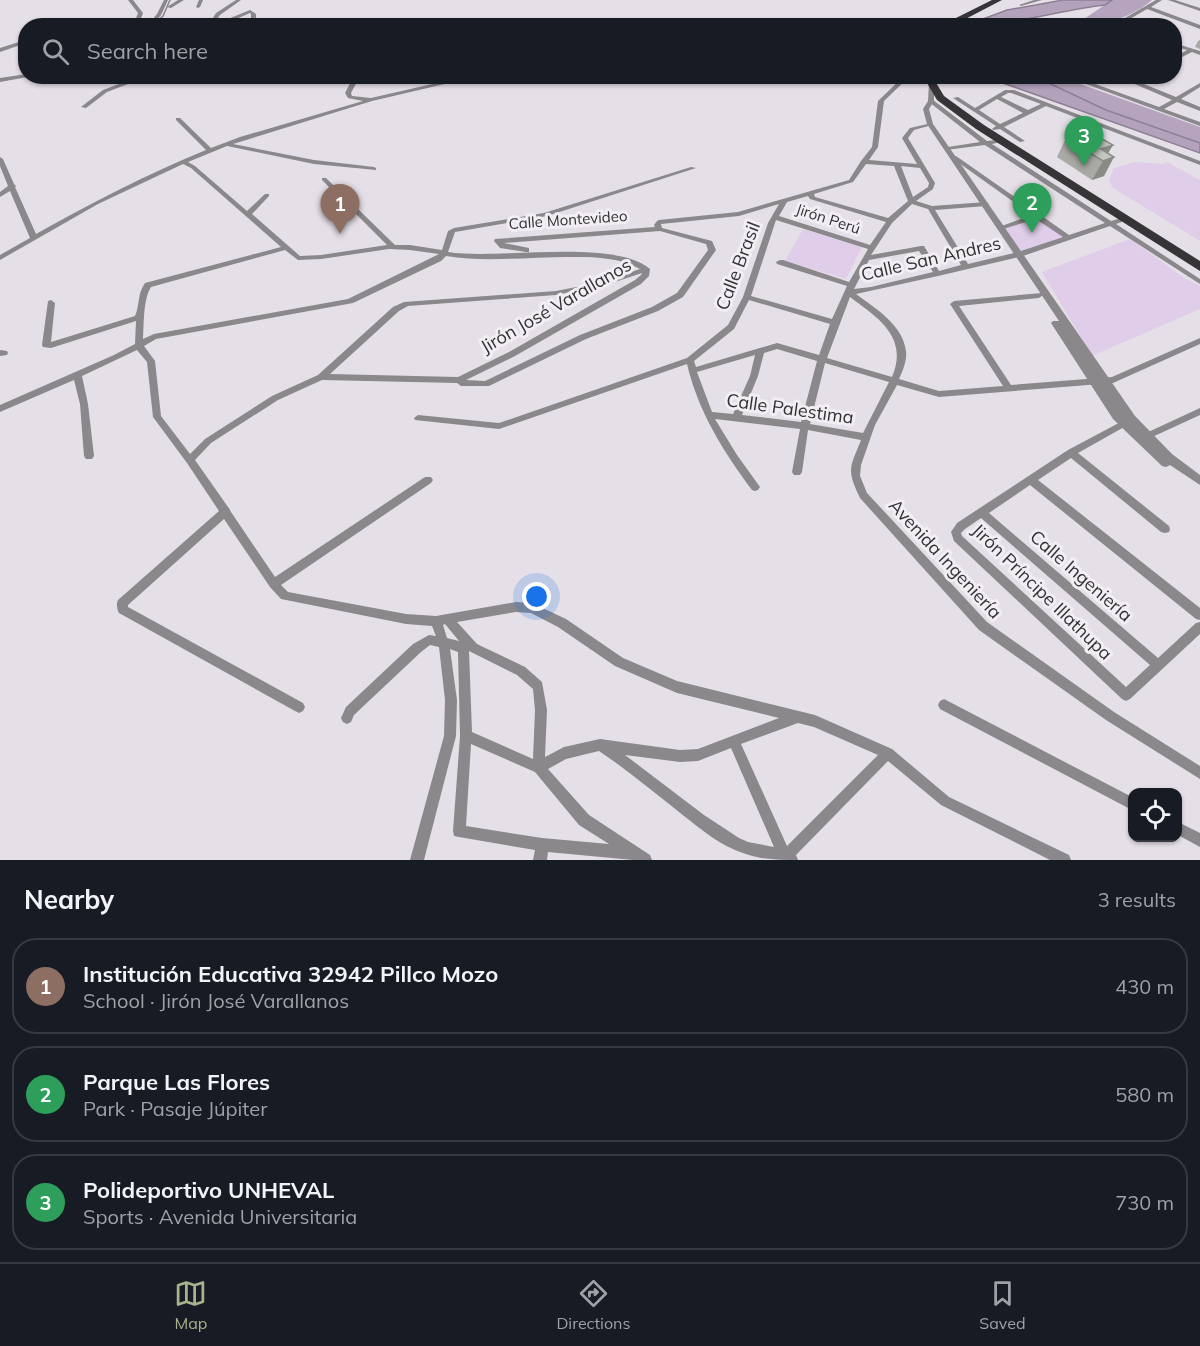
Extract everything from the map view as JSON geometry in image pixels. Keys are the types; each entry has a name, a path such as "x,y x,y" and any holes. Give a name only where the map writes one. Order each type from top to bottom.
{"highway":[{"path":"962,18 998,0"},
{"path":"932,84 949,105 987,137 1004,140 1200,267"}],"street":[{"path":"130,0 141,13 139,18"},
{"path":"156,18 166,0"},
{"path":"161,18 172,0"},
{"path":"169,7 182,0"},
{"path":"198,7 201,0"},
{"path":"215,18 239,0"},
{"path":"1022,5 1040,0"},
{"path":"1129,18 1160,0"},
{"path":"1170,0 1200,10"},
{"path":"1149,8 1176,18"},
{"path":"232,18 247,11 254,14 254,18"},
{"path":"1182,20 1200,27"},
{"path":"1182,24 1187,22"},
{"path":"0,50 18,44"},
{"path":"1182,47 1200,53"},
{"path":"1182,56 1192,50"},
{"path":"0,80 18,76"},
{"path":"84,107 105,91 125,84"},
{"path":"353,84 348,93 350,97 371,100"},
{"path":"0,258 34,237 209,150 371,100 442,84"},
{"path":"660,229 657,225 659,222 666,220 739,214 851,181 875,147 881,101 899,84"},
{"path":"929,84 931,101 926,110 930,123 986,204 1099,381"},
{"path":"1088,84 1200,124"},
{"path":"1137,84 1200,109"},
{"path":"1159,110 1199,86"},
{"path":"975,110 1006,91 1012,91 1200,163"},
{"path":"997,97 1028,113"},
{"path":"956,98 1022,141"},
{"path":"931,101 987,137 1081,206 1200,282"},
{"path":"948,149 987,137 1000,127 1045,104"},
{"path":"178,119 209,150"},
{"path":"797,472 803,426 821,359 851,288 890,221 911,201 931,188 932,183 905,138 912,129 930,123"},
{"path":"225,144 314,162 374,170"},
{"path":"954,157 1068,238"},
{"path":"0,159 34,237"},
{"name":"Jirón José Varallanos","path":"183,162 193,167 248,214 292,256 307,259 392,246 478,257 549,254 629,259 646,269 645,276 638,282 512,354 459,380 461,383 486,384 583,338 655,309 680,294 712,250 709,243 697,237 660,229"},
{"path":"863,162 923,166"},
{"path":"897,165 911,201 931,208 986,204"},
{"path":"0,409 159,335 350,301 422,269 444,254 448,238 456,229 545,215 693,168"},
{"path":"324,179 392,246"},
{"path":"0,195 13,186"},
{"path":"810,193 812,198 890,221"},
{"path":"248,214 267,195"},
{"path":"1081,206 1095,199"},
{"name":"Calle Brasil","path":"690,360 731,327 747,297 758,257 784,202"},
{"path":"931,208 966,267"},
{"path":"1001,228 1037,216"},
{"name":"Jirón Perú","path":"775,217 873,248"},
{"name":"Calle San Andres","path":"851,288 938,274 1018,255 1125,219"},
{"name":"Calle Montevideo","path":"549,254 503,246 498,241 660,229"},
{"path":"285,248 148,285 142,293 139,346 151,361 157,417 226,511 274,584 285,596 395,617 442,621 516,607 532,608 562,623 619,663 677,687 798,716 888,753 945,801 1064,860"},
{"path":"867,258 921,248 938,274"},
{"path":"1018,255 1039,295 1127,421 1155,454 1200,490"},
{"path":"780,262 851,288 891,325 898,337 903,361 897,381"},
{"path":"190,460 208,441 275,398 321,377 396,309 407,304 556,293 603,284 646,269"},
{"path":"1008,387 954,304 1039,295"},
{"path":"747,297 836,323"},
{"path":"51,303 46,345 122,324 140,316"},
{"path":"692,371 777,346 939,394 1113,380 1200,341"},
{"path":"736,418 754,376 760,352"},
{"path":"418,418 499,426 690,360 697,391 730,454 755,487"},
{"path":"77,375 84,404 89,456"},
{"path":"321,377 459,380"},
{"name":"Avenida Ingeniería","path":"897,381 865,437 854,473 863,495 984,626 1110,716 1200,773"},
{"path":"1147,436 1196,414 1200,422"},
{"name":"Calle Palestima","path":"710,415 803,426 865,437"},
{"path":"1127,421 1200,481"},
{"name":"Jirón Príncipe Illathupa","path":"1127,421 1071,453 1032,481 962,525 956,532 958,538 1126,695 1158,665"},
{"path":"1071,453 1165,529"},
{"path":"274,584 428,480"},
{"path":"1032,481 1200,615"},
{"path":"226,511 122,603 123,610 299,707"},
{"name":"Calle Ingeniería","path":"982,513 1158,665"},
{"path":"417,860 450,736 451,700 442,621"},
{"path":"442,621 473,648 521,671 538,686 541,710 539,768"},
{"path":"1158,665 1200,627"},
{"path":"347,718 350,711 417,648 429,640 457,645 464,649 466,736 459,831 542,845 641,857"},
{"path":"944,705 1128,802"},
{"path":"539,768 564,753 600,745 680,756 698,755 798,716"},
{"path":"466,736 539,768 584,820 641,857"},
{"path":"734,742 786,859"},
{"path":"600,745 629,763 697,819 737,845 786,859"},
{"path":"786,859 888,753"},
{"path":"1182,830 1200,840"},
{"path":"540,860 542,845"}],"shaded area":[{"path":"1063,0 1112,0 1105,5 1029,18 986,18 1007,10"},
{"path":"1112,0 1152,0 1120,18 1085,18"},
{"path":"1006,84 1051,84 1106,110 1200,143 1200,153"},
{"path":"1051,84 1080,84 1200,127 1200,143 1106,110"},
{"path":"1135,162 1162,164 1167,162 1200,180 1200,241 1113,188 1109,181 1114,168"},
{"path":"1036,218 1064,236 1018,253 1004,229"},
{"path":"803,229 862,247 846,279 785,261"},
{"path":"1130,239 1184,278 1200,286 1200,309 1092,356 1042,272"}],"building":[{"path":"1076,135 1084,140 1097,136 1113,145 1101,149 1114,157 1103,161 1066,138"}],"waterway":[{"path":"161,18 170,0"}],"place":[{"name":"Polideportivo UNHEVAL","path":"1084,166"},
{"name":"Parque Las Flores","path":"1032,233"},
{"name":"Institución Educativa 32942 Pillco Mozo","path":"340,234"}]}
